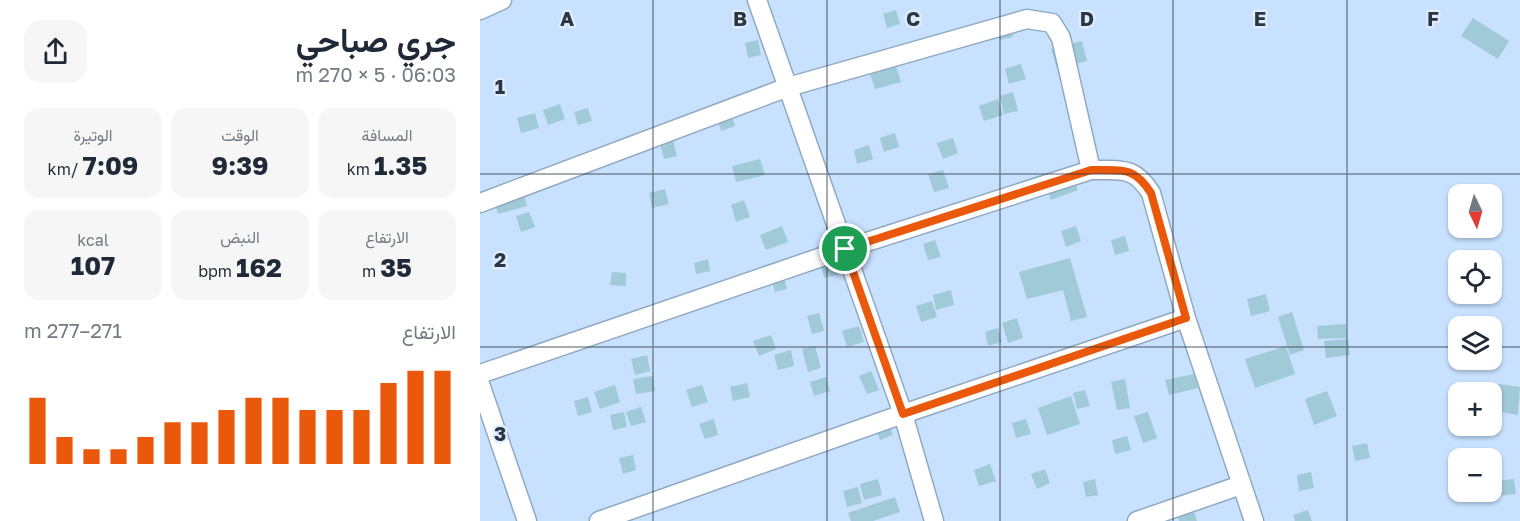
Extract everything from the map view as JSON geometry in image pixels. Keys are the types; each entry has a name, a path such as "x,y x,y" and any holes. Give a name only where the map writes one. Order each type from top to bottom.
{"street":[{"path":"480,10 502,0"},
{"path":"757,0 903,414 934,521"},
{"path":"480,203 788,87 1027,19 1052,24 1061,38 1091,170"},
{"path":"480,374 845,249 1091,170 1131,172 1143,180 1151,193 1186,318 1254,521"},
{"path":"599,521 1186,318"},
{"path":"480,384 527,521"},
{"path":"1137,521 1241,485"}],"building":[{"path":"896,10 900,24 887,28 883,14"},
{"path":"1473,18 1509,41 1498,59 1461,36"},
{"path":"1010,23 1013,37 1000,40 996,26"},
{"path":"758,40 761,55 748,58 745,43"},
{"path":"1082,41 1087,61 1057,69 1051,49"},
{"path":"1021,64 1026,79 1009,84 1005,69"},
{"path":"896,66 901,82 875,89 870,74"},
{"path":"1013,92 1018,111 1004,114 1000,96"},
{"path":"998,99 1003,115 984,121 979,106"},
{"path":"560,104 565,119 548,125 543,110"},
{"path":"588,108 592,121 578,125 574,112"},
{"path":"730,110 735,126 721,131 716,115"},
{"path":"535,113 539,128 521,133 517,118"},
{"path":"895,133 899,147 884,152 880,138"},
{"path":"953,138 958,153 943,159 937,143"},
{"path":"673,140 677,156 664,159 660,143"},
{"path":"869,145 873,159 857,164 854,150"},
{"path":"760,159 765,175 736,182 732,166"},
{"path":"943,170 949,188 934,192 928,174"},
{"path":"1072,174 1078,190 1051,200 1045,184"},
{"path":"522,189 527,206 498,214 493,197"},
{"path":"665,189 669,204 652,208 649,193"},
{"path":"744,200 750,217 736,222 731,205"},
{"path":"529,212 535,227 521,232 516,216"},
{"path":"782,226 788,242 766,250 760,235"},
{"path":"1076,226 1081,241 1066,247 1061,231"},
{"path":"1125,236 1129,251 1115,255 1111,240"},
{"path":"935,240 941,257 928,260 923,244"},
{"path":"835,257 839,274 824,278 820,261"},
{"path":"1070,258 1087,317 1071,321 1063,290 1027,299 1019,272"},
{"path":"708,259 710,271 696,274 694,263"},
{"path":"612,272 626,273 626,286 610,285"},
{"path":"783,274 787,289 775,292 771,277"},
{"path":"951,290 954,305 936,310 933,295"},
{"path":"1266,294 1270,311 1251,316 1247,299"},
{"path":"932,301 937,317 921,322 916,306"},
{"path":"1292,312 1304,350 1290,355 1278,317"},
{"path":"819,313 824,331 812,334 807,316"},
{"path":"1017,318 1023,338 1008,343 1002,323"},
{"path":"1346,324 1347,338 1318,339 1317,326"},
{"path":"859,326 864,342 847,347 842,331"},
{"path":"998,328 1002,342 988,346 985,332"},
{"path":"771,335 776,349 759,356 753,341"},
{"path":"1348,339 1350,355 1326,358 1324,341"},
{"path":"815,346 821,368 808,372 802,349"},
{"path":"1286,346 1295,374 1255,388 1245,359"},
{"path":"791,350 794,366 778,370 774,355"},
{"path":"647,355 650,371 635,375 631,359"},
{"path":"871,371 879,390 867,394 859,376"},
{"path":"1194,374 1198,388 1169,395 1165,380"},
{"path":"653,376 655,391 636,394 633,379"},
{"path":"826,377 830,391 814,396 810,382"},
{"path":"1125,379 1130,408 1117,410 1111,382"},
{"path":"747,383 750,397 733,401 730,387"},
{"path":"1502,384 1520,387 1518,415 1502,412"},
{"path":"615,385 620,402 600,409 594,392"},
{"path":"702,385 708,402 692,407 686,390"},
{"path":"1085,390 1090,406 1077,409 1073,393"},
{"path":"1327,391 1337,416 1314,425 1305,399"},
{"path":"1071,396 1080,424 1047,435 1038,408"},
{"path":"588,397 592,412 578,416 574,401"},
{"path":"641,407 646,422 631,426 626,412"},
{"path":"624,412 627,427 613,430 610,415"},
{"path":"1148,412 1157,438 1143,443 1134,416"},
{"path":"714,419 718,435 705,439 699,424"},
{"path":"1026,419 1031,434 1016,438 1012,423"},
{"path":"888,421 893,435 880,440 874,426"},
{"path":"1127,436 1131,450 1115,454 1112,440"},
{"path":"1367,443 1370,458 1355,461 1352,446"},
{"path":"633,455 636,470 623,474 619,458"},
{"path":"990,464 996,481 979,486 974,470"},
{"path":"1045,469 1050,483 1037,489 1031,474"},
{"path":"1311,472 1314,488 1299,491 1297,475"},
{"path":"878,479 882,495 864,500 860,484"},
{"path":"1095,479 1098,495 1086,497 1083,482"},
{"path":"1514,479 1516,494 1502,495 1502,480"},
{"path":"858,487 862,503 847,507 843,491"},
{"path":"895,497 900,512 873,521 851,521 848,513"},
{"path":"1308,510 1312,521 1295,521 1293,515"},
{"path":"1194,511 1197,521 1179,521 1178,516"}],"route":[{"path":"1091,170 1131,172 1143,180 1151,193 1186,318 903,414 845,249 1091,170"}]}
